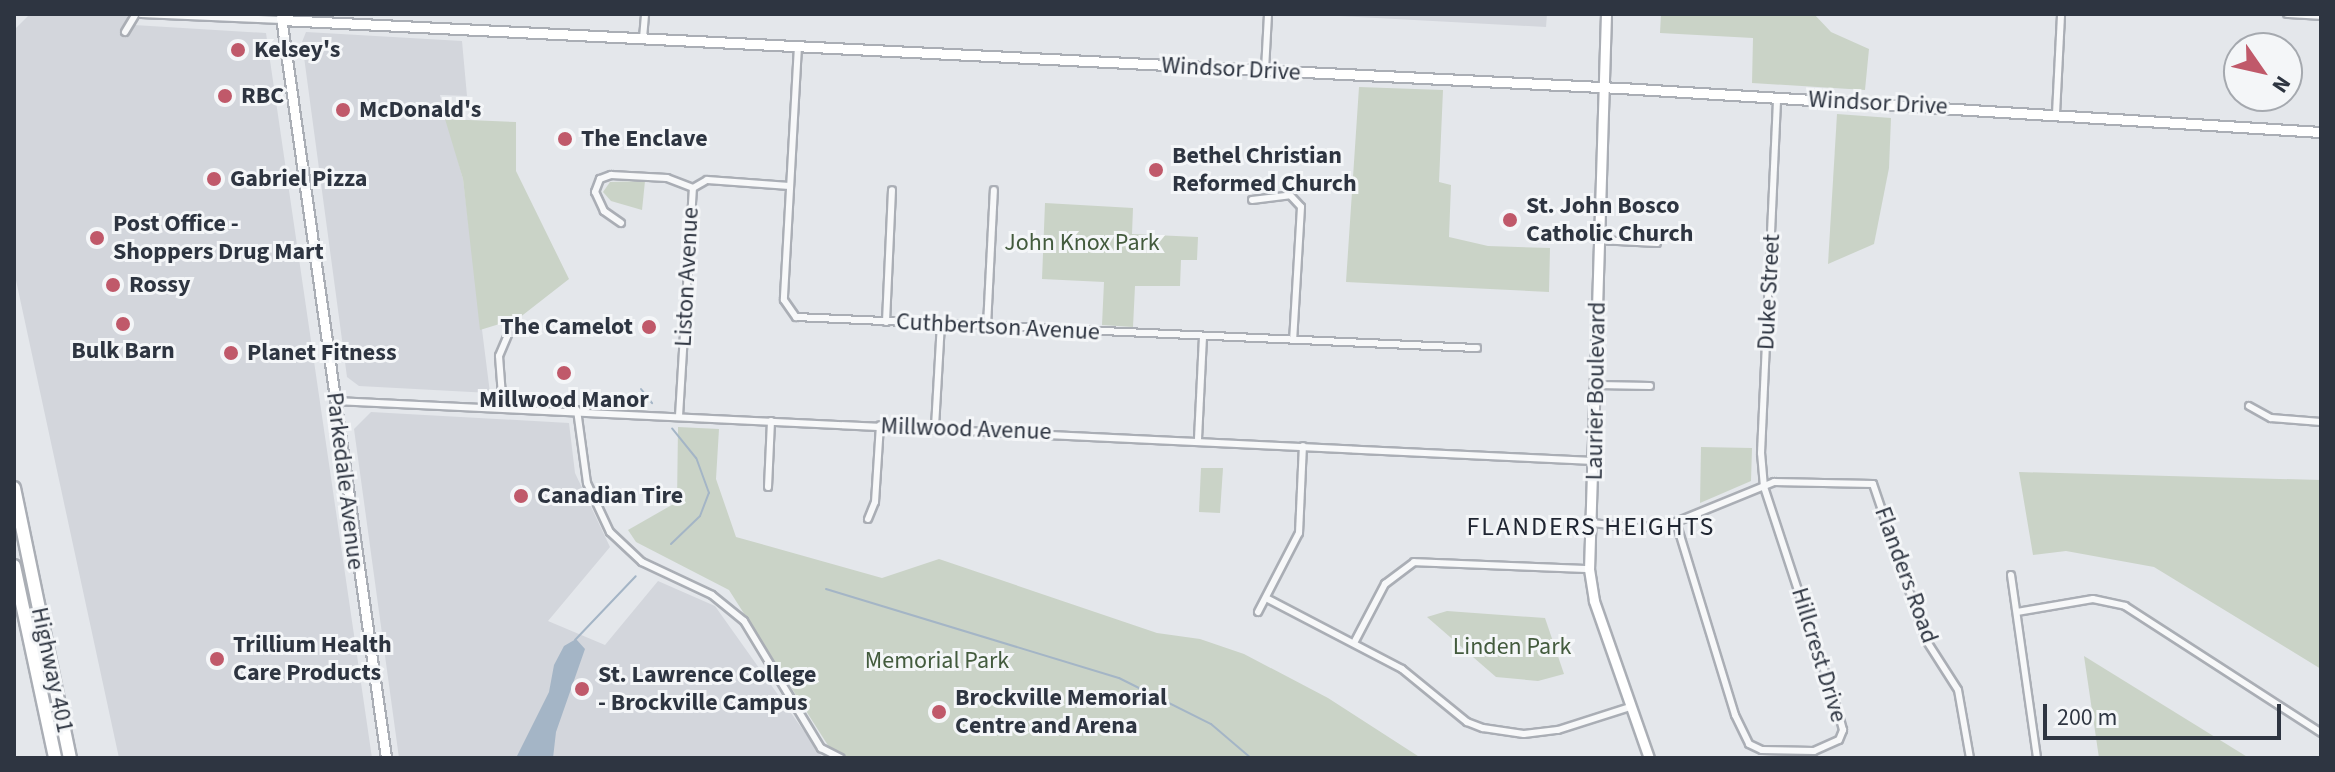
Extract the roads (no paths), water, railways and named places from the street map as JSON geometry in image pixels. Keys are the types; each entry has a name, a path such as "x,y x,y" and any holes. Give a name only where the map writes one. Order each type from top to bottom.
{"highway":[{"name":"Highway 401","path":"14,488 70,758"},
{"name":"Highway 401","path":"14,566 55,758"}],"street":[{"name":"Windsor Drive","path":"125,32 138,14 281,17 643,39 1777,97 2321,132"},
{"path":"643,39 645,14"},
{"path":"1265,71 1268,14"},
{"name":"Laurier Boulevard","path":"1606,14 1598,240 1596,461 1589,569 1594,601 1649,758"},
{"path":"2056,114 2061,14"},
{"path":"2287,14 2321,16"},
{"name":"Parkedale Avenue","path":"281,17 386,758"},
{"name":"Cuthbertson Avenue","path":"798,46 784,300 788,311 796,317 1477,348"},
{"name":"Duke Street","path":"1764,487 1761,453 1777,97"},
{"path":"621,223 604,211 595,192 600,179 611,175 667,178 693,188"},
{"name":"Liston Avenue","path":"679,416 693,188 707,180 790,186"},
{"path":"886,322 892,190"},
{"path":"987,326 994,190"},
{"path":"1252,200 1290,195 1301,207 1293,340"},
{"path":"1598,240 1657,243"},
{"path":"935,427 941,324"},
{"path":"497,406 502,396 499,356 508,335"},
{"path":"1198,439 1203,337"},
{"path":"1598,385 1650,386"},
{"name":"Millwood Avenue","path":"335,401 1198,439 1596,461"},
{"path":"2249,406 2271,418 2321,422"},
{"path":"577,410 587,483 610,532 642,562 736,613 821,748 841,758"},
{"path":"768,487 771,421"},
{"path":"868,519 875,502 880,425"},
{"path":"1258,612 1268,599 1299,533 1303,446"},
{"name":"Flanders Road","path":"1592,523 1639,528 1676,522 1774,482 1873,484 1926,640 1958,690 1970,758"},
{"name":"Hillcrest Drive","path":"1676,522 1735,715 1749,744 1762,750 1828,747 1843,730 1764,487"},
{"path":"1354,643 1385,584 1414,562 1589,569"},
{"path":"2011,575 2037,758"},
{"path":"1268,599 1402,669 1467,722 1502,732 1558,730 1630,707"},
{"path":"2017,612 2093,599 2125,606 2321,733"}],"water":[{"path":"576,639 585,649 556,732 553,758 516,758 549,692 554,665 564,646"}],"waterway":[{"path":"641,389 652,403"},
{"path":"671,544 700,516 709,493 696,458 672,428"},
{"path":"575,640 636,576"},
{"path":"826,589 1119,678 1211,724 1251,758"}],"place":[{"name":"Kelsey's","path":"238,50"},
{"name":"RBC","path":"225,96"},
{"name":"McDonald's","path":"343,110"},
{"name":"The Enclave","path":"565,139"},
{"name":"Bethel Christian Reformed Church","path":"1156,170"},
{"name":"Gabriel Pizza","path":"214,179"},
{"name":"St. John Bosco Catholic Church","path":"1510,220"},
{"name":"Post Office - Shoppers Drug Mart","path":"97,238"},
{"name":"Rossy","path":"113,285"},
{"name":"Bulk Barn","path":"123,324"},
{"name":"The Camelot","path":"649,327"},
{"name":"Planet Fitness","path":"231,353"},
{"name":"Millwood Manor","path":"564,373"},
{"name":"Canadian Tire","path":"521,496"},
{"name":"Trillium Health Care Products","path":"217,659"},
{"name":"St. Lawrence College - Brockville Campus","path":"582,689"},
{"name":"Brockville Memorial Centre and Arena","path":"939,712"}],"district":[{"name":"FLANDERS HEIGHTS","path":"1591,527"}],"park label":[{"name":"John Knox Park","path":"1082,243"},
{"name":"Linden Park","path":"1512,647"},
{"name":"Memorial Park","path":"937,661"}]}
